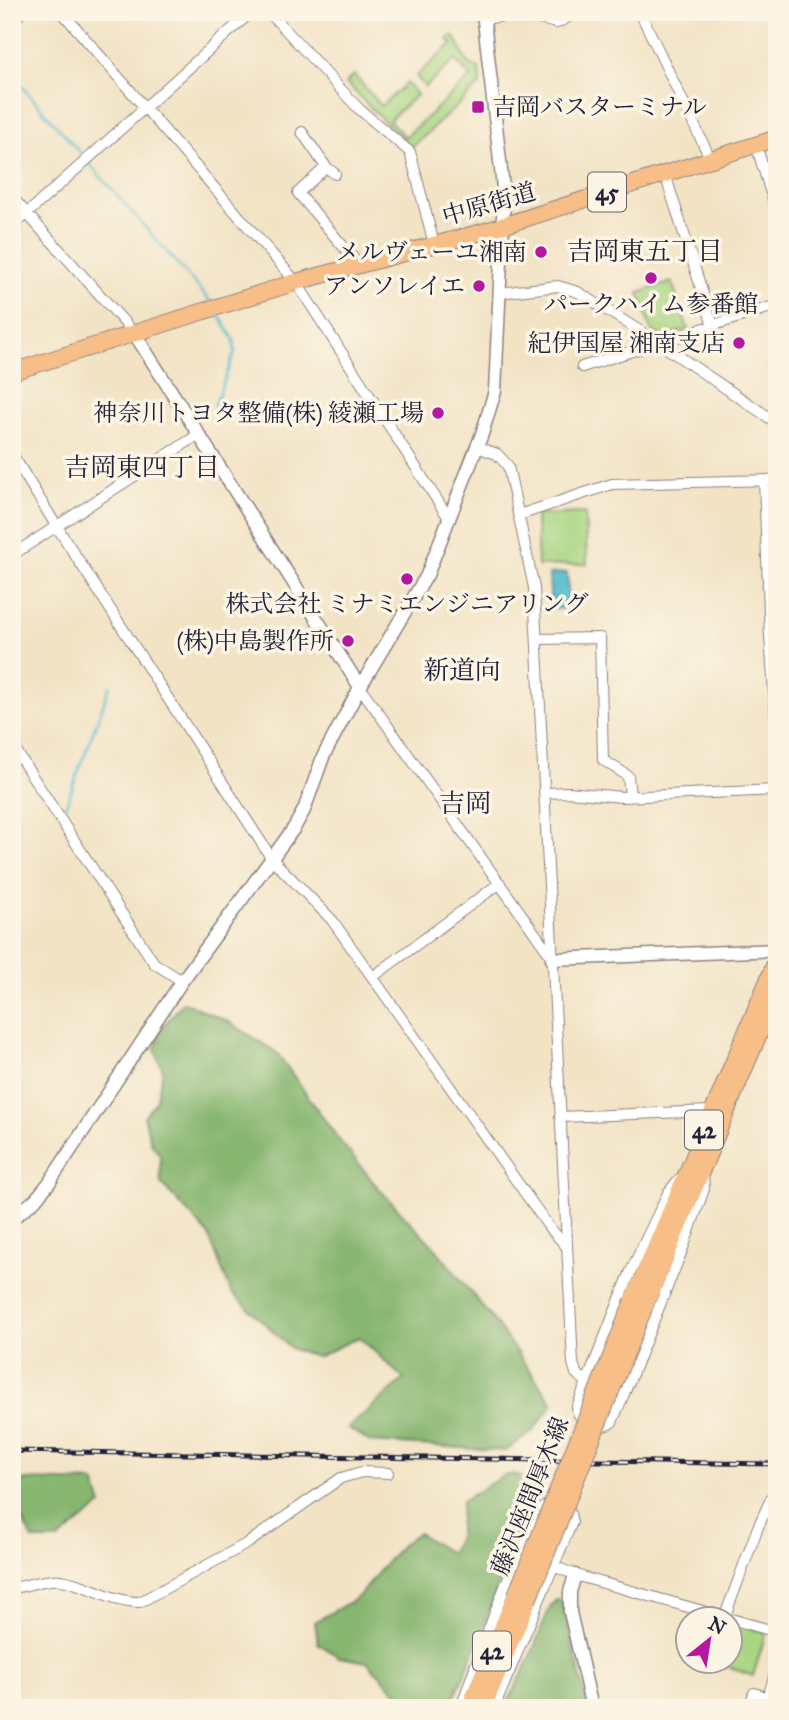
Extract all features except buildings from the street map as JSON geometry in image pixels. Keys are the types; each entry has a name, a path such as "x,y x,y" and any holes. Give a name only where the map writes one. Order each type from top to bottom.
{"main road":[{"name":"中原街道","path":"12,372 296,282 503,225 777,138"},
{"name":"42","path":"697,1166 712,1111 777,959"},
{"name":"42","path":"697,1166 777,991"},
{"name":"藤沢座間厚木線","path":"482,1708 522,1597 638,1305 697,1166"},
{"name":"藤沢座間厚木線","path":"469,1708 522,1597"}],"street":[{"path":"12,21 22,12"},
{"path":"62,12 296,282 450,520"},
{"path":"12,227 251,12"},
{"path":"269,12 359,109 410,152 434,244"},
{"path":"12,1219 35,1200 49,1183 182,981 272,859 304,810 323,757 360,687 427,575 489,416 495,391 504,196 484,16 517,14 557,23 578,12"},
{"path":"640,12 711,160"},
{"path":"302,132 331,170 298,193 359,265"},
{"path":"756,145 777,212"},
{"path":"665,174 713,326"},
{"path":"12,197 134,333 360,687 552,959"},
{"path":"500,293 558,286 568,289 595,302 659,343 777,424"},
{"path":"582,367 777,305"},
{"path":"12,555 198,435"},
{"path":"477,447 497,454 508,466 534,588 573,1363 576,1373 587,1381 624,1394"},
{"path":"12,454 272,859 332,920 552,1232 566,1246"},
{"path":"764,480 777,732"},
{"path":"519,515 612,484 777,480"},
{"path":"538,639 600,638 603,760 628,776 629,796"},
{"path":"12,745 154,963 182,981"},
{"path":"545,793 629,796 777,790"},
{"path":"374,976 500,883"},
{"path":"552,959 777,950"},
{"path":"559,1118 712,1111"},
{"path":"697,1166 704,1189 683,1248 612,1422 600,1428 580,1419 577,1407 631,1271 668,1193 697,1166"},
{"path":"12,1588 62,1580 121,1600 140,1602 248,1543 341,1478 362,1472 388,1473"},
{"path":"729,1604 758,1527 777,1487"},
{"path":"461,1708 519,1552 545,1505 561,1504 569,1510 572,1522 494,1708"},
{"path":"505,1544 575,1575 681,1604"},
{"path":"575,1575 570,1592 570,1612 592,1708"},
{"path":"744,1622 777,1632"},
{"path":"749,1708 754,1693 768,1698 777,1666"}],"green space":[{"path":"453,35 469,63 479,68 480,85 411,148 346,83 354,75 381,106 407,83 417,95 389,120 405,137 471,77 455,60 425,87 416,76 452,44 448,39"},
{"path":"672,282 688,329 662,337 651,330 639,293"},
{"path":"585,513 587,564 538,566 536,515"},
{"path":"183,1002 227,1021 277,1053 339,1140 379,1189 435,1248 494,1321 553,1403 534,1430 506,1451 370,1442 348,1428 404,1379 359,1337 318,1357 292,1349 231,1292 208,1234 161,1183 160,1155 151,1143 144,1116 156,1101 163,1071 155,1049 161,1029"},
{"path":"515,1474 527,1480 533,1489 475,1650 450,1708 412,1708 367,1662 339,1657 318,1643 315,1622 358,1597 401,1545 418,1533 450,1553 458,1539 462,1501 503,1476"},
{"path":"24,1480 94,1482 102,1505 58,1540 33,1540 12,1501 12,1494"},
{"path":"557,1599 563,1604 588,1708 505,1708 529,1660 550,1607"},
{"path":"744,1626 766,1633 753,1676 744,1673"}],"water":[{"path":"567,573 569,608 551,609 549,574"}],"waterway":[{"path":"12,75 84,157"},
{"path":"88,162 210,301"},
{"path":"214,407 235,352 234,340 219,315"},
{"path":"66,805 110,686"}],"railway":[{"path":"12,1451 777,1464"}],"place":[{"name":"吉岡バスターミナル","path":"478,107"},
{"name":"メルヴェーユ湘南","path":"541,252"},
{"name":"パークハイム参番館","path":"651,278"},
{"name":"アンソレイエ","path":"479,286"},
{"name":"紀伊国屋 湘南支店","path":"739,343"},
{"name":"神奈川トヨタ整備(株) 綾瀬工場","path":"438,413"},
{"name":"株式会社 ミナミエンジニアリング","path":"407,579"},
{"name":"(株)中島製作所","path":"348,641"}],"district":[{"name":"吉岡東五丁目","path":"645,251"},
{"name":"吉岡東四丁目","path":"142,467"},
{"name":"新道向","path":"462,670"},
{"name":"吉岡","path":"465,803"}]}
